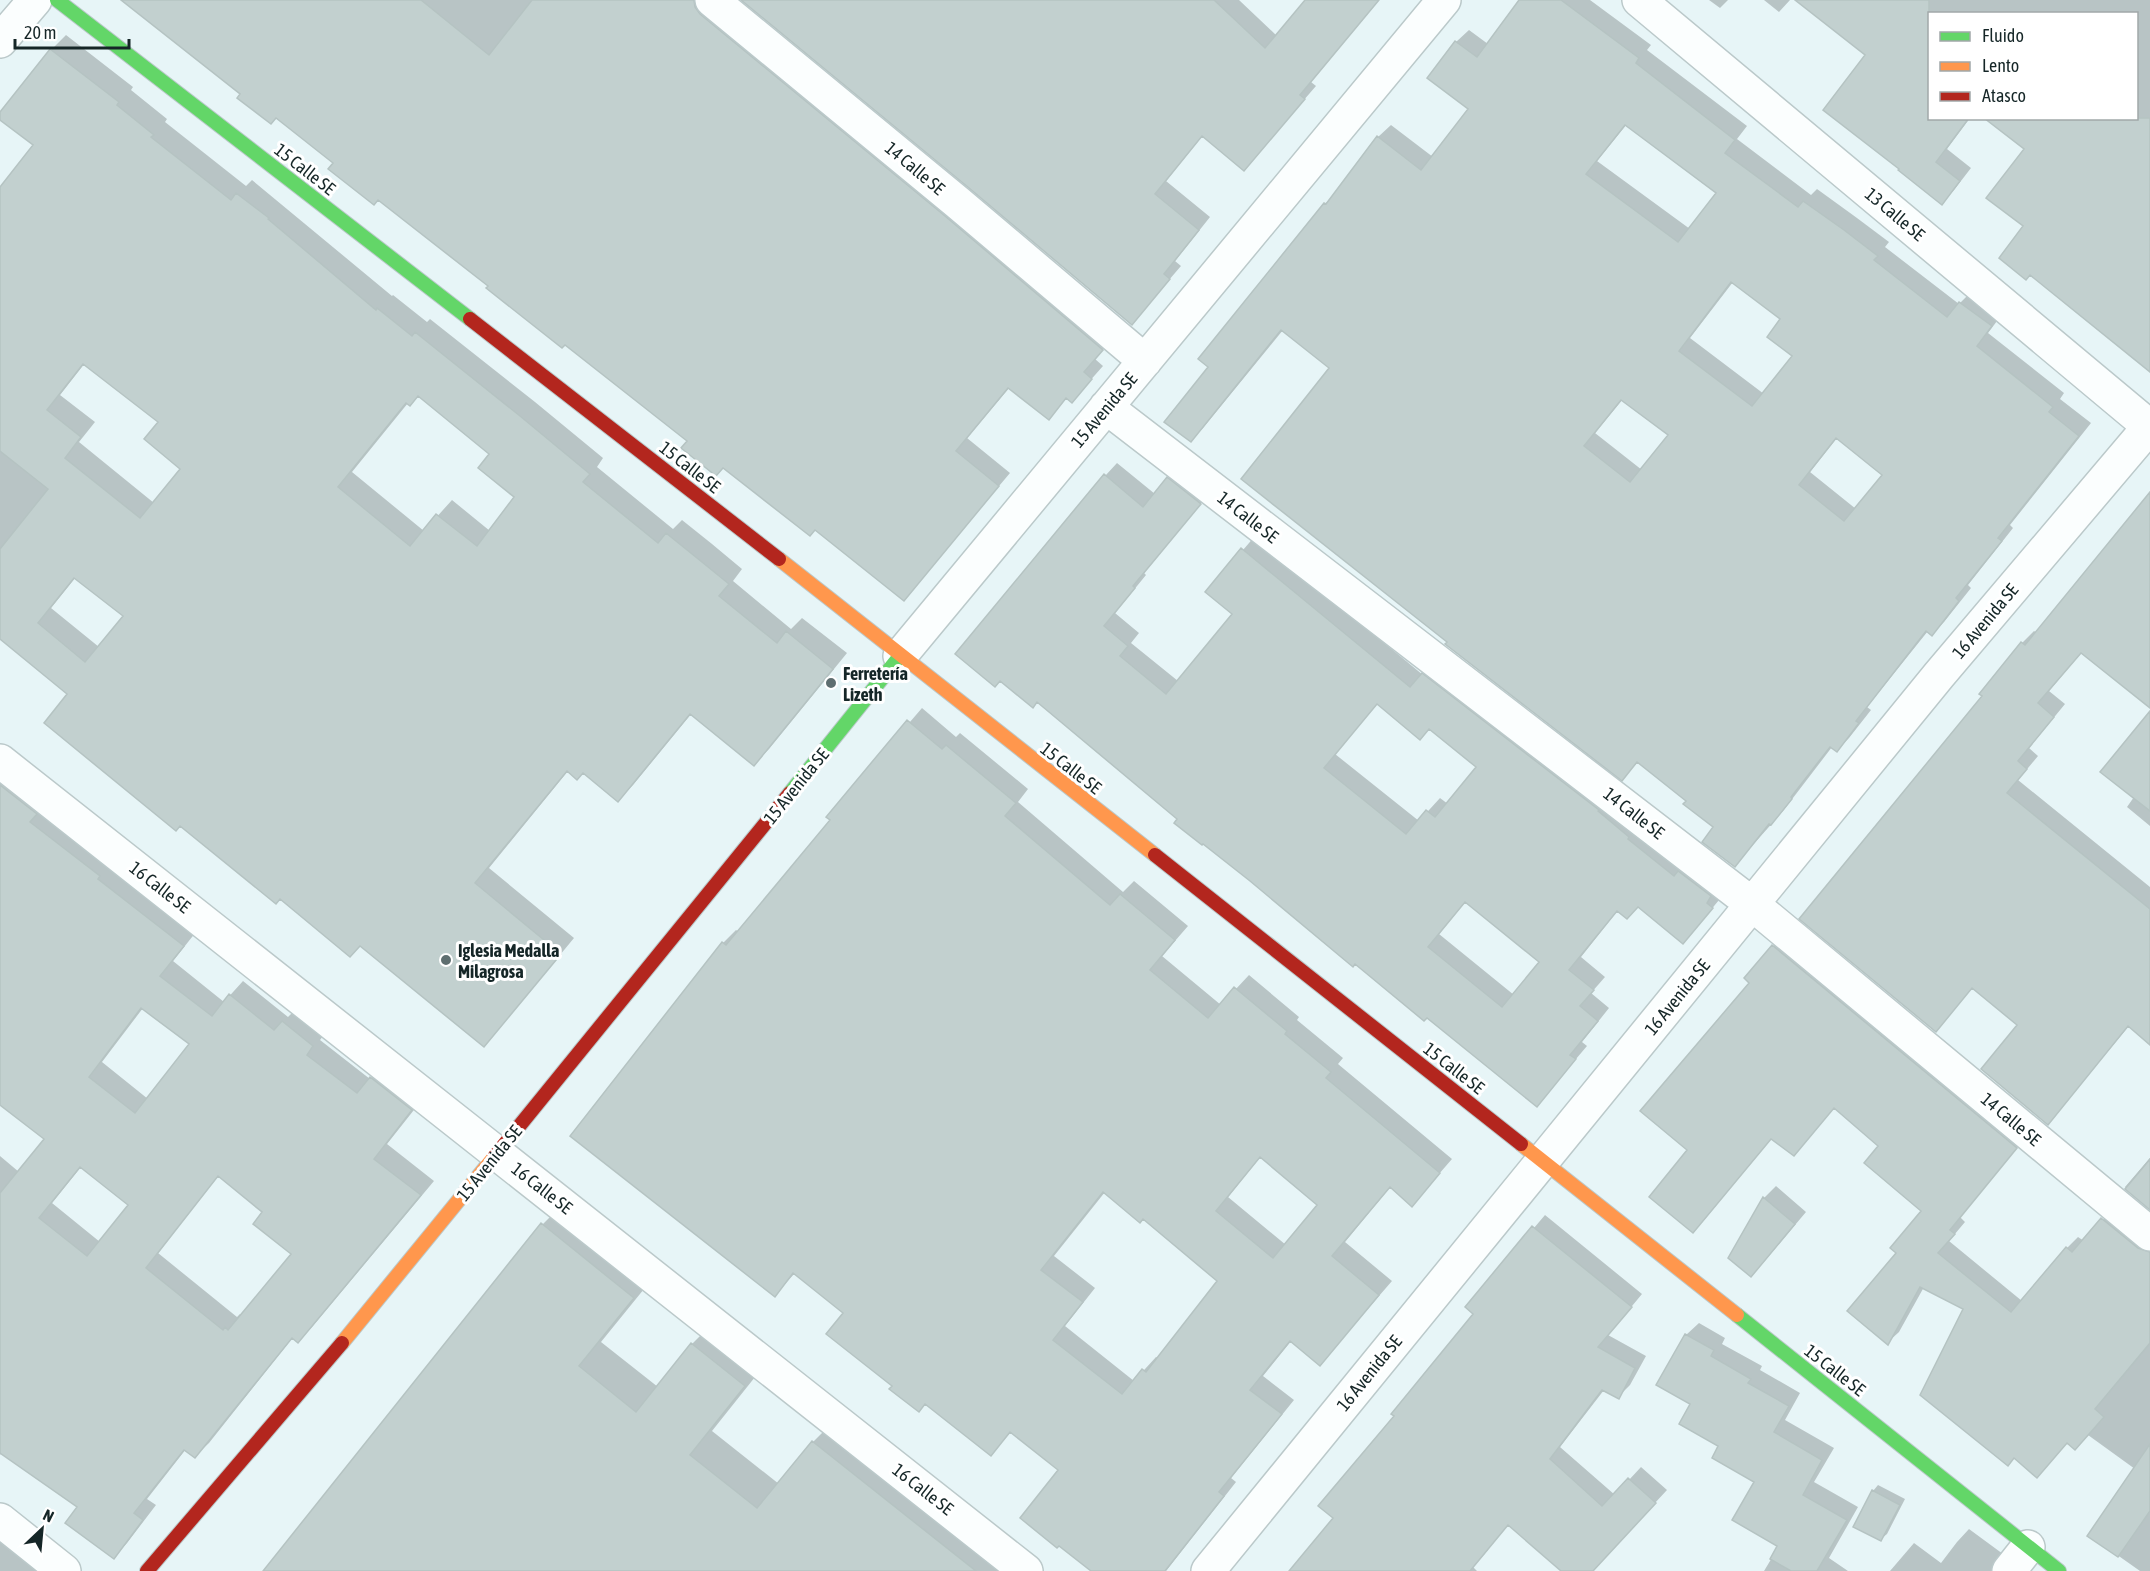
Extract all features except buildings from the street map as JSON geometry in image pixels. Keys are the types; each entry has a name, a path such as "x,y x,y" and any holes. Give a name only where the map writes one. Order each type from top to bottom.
{"street":[{"path":"0,41 35,0"},
{"name":"15 Calle SE","path":"57,0 700,497 1543,1161 2019,1559 2059,1571"},
{"name":"14 Calle SE","path":"712,0 1145,361"},
{"name":"15 Avenida SE","path":"147,1571 317,1374 710,894 900,656 1444,0"},
{"name":"13 Calle SE","path":"1640,0 2150,427"},
{"name":"14 Calle SE","path":"1106,407 1752,904 2150,1234"},
{"name":"16 Avenida SE","path":"1208,1571 1939,675 2150,427"},
{"name":"16 Calle SE","path":"0,761 1026,1571"},
{"path":"0,1520 64,1571"}],"traffic: fast":[{"path":"57,0 470,319"},
{"path":"790,793 900,656"},
{"path":"1737,1315 2059,1571"}],"traffic: slow":[{"path":"779,559 1155,855"},
{"path":"1521,1144 1737,1315"},
{"path":"342,1343 494,1157"}],"traffic: jam":[{"path":"470,319 779,559"},
{"path":"494,1157 790,793"},
{"path":"1155,855 1521,1144"},
{"path":"147,1571 342,1343"}],"place":[{"name":"Ferretería Lizeth","path":"831,683"},
{"name":"Iglesia Medalla Milagrosa","path":"446,960"}]}
